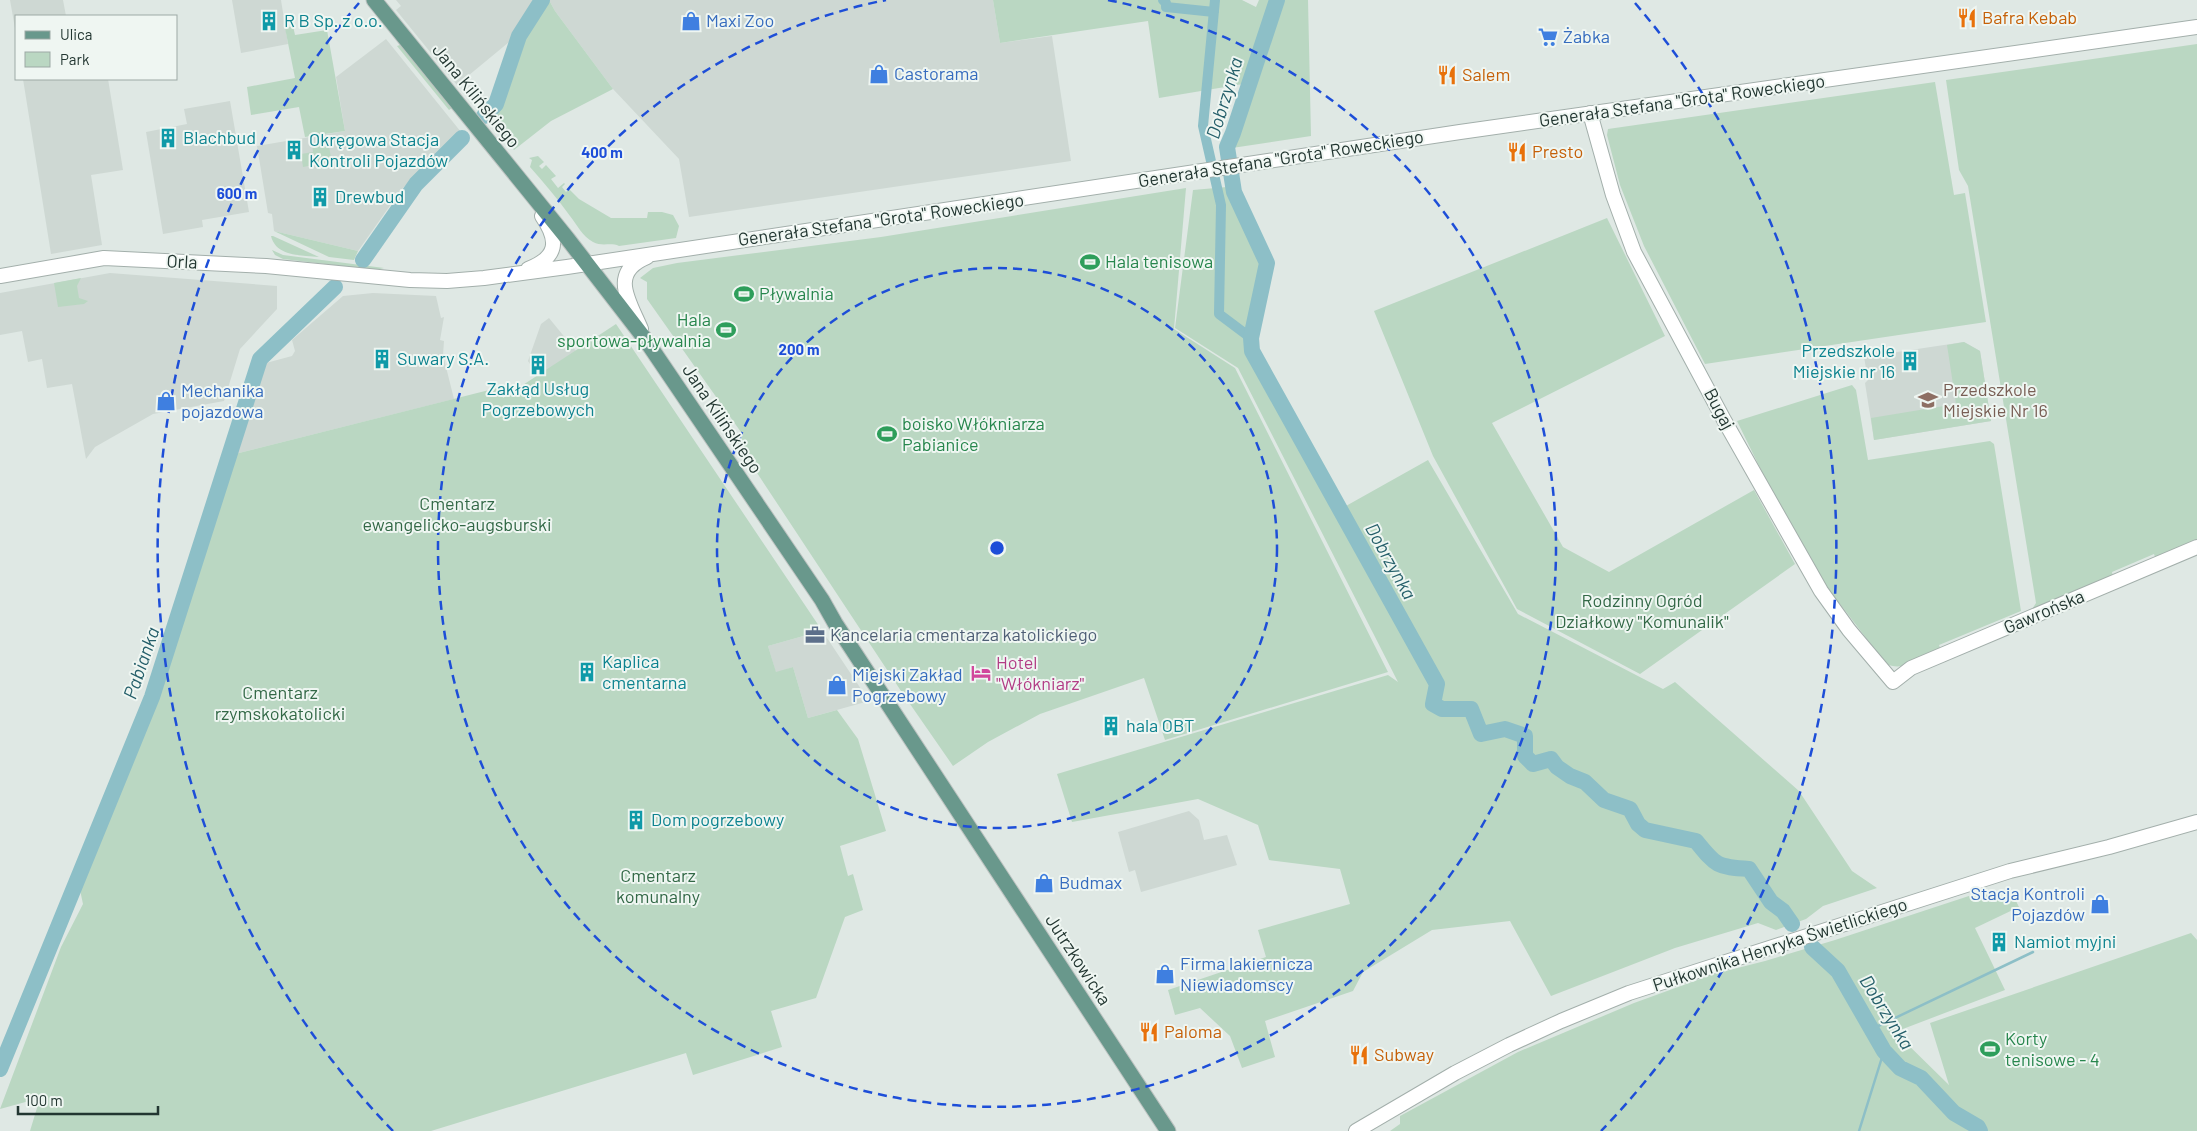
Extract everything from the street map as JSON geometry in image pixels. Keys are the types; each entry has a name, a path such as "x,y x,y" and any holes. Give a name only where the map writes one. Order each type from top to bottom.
{"main road":[{"name":"Jana Kilińskiego","path":"374,0 587,264 645,339 822,600 835,623 957,808"},
{"name":"Jutrzkowicka","path":"957,808 1168,1131"}],"street":[{"name":"Generała Stefana \"Grota\" Roweckiego","path":"365,276 447,281 504,276 1590,113 2197,27"},
{"name":"Bugaj","path":"1590,113 1613,195 1634,252 1738,445 1821,591 1849,630 1893,682"},
{"path":"504,276 530,268 545,260 552,252 554,241 550,227 516,176"},
{"path":"645,339 628,298 624,281 629,270 636,263 664,252"},
{"name":"Orla","path":"0,276 104,258 266,266 365,276"},
{"name":"Gawrońska","path":"1893,682 1911,668 2197,547"},
{"name":"Pułkownika Henryka Świetlickiego","path":"1356,1131 1454,1073 1509,1045 1629,993 2010,871 2109,847 2197,822"},
{"name":"Pułkownika Henryka Świetlickiego","path":"1345,1131 1381,1115"}],"shaded area":[{"path":"10,0 63,0 66,15 15,15 15,28"},
{"path":"232,0 281,0 288,44 241,53"},
{"path":"396,0 538,0 515,37 457,85 396,10 401,6"},
{"path":"549,0 993,0 1000,43 1052,36 1071,161 689,217 679,159 613,89 555,11"},
{"path":"386,39 461,132 401,190 358,251 274,231 272,214 268,213 257,146 345,131 336,77"},
{"path":"23,80 108,80 123,170 91,175 102,245 51,254"},
{"path":"230,101 249,212 202,220 203,227 163,234 146,132 187,124 184,109"},
{"path":"110,273 277,286 277,309 240,349 224,401 153,414 95,447 86,459 72,384 47,388 42,359 28,362 22,331 0,335 0,293"},
{"path":"373,293 436,296 441,318 444,317 440,340 444,341 443,355 454,399 235,454 266,363 292,356 295,351 292,340 343,296"},
{"path":"549,318 576,351 538,376 528,361 541,324"},
{"name":"Przedszkole Miejskie Nr 16","path":"1964,342 1980,351 1991,421 1874,440 1865,383 1868,380 1864,357"},
{"path":"819,626 869,701 808,718 793,667 776,673 768,646 807,635"},
{"path":"1189,811 1199,820 1204,840 1227,835 1237,865 1141,892 1135,870 1129,872 1118,832"}],"green space":[{"path":"542,0 549,0 555,11 613,89 551,121 514,150 487,114 496,104 519,36"},
{"path":"993,0 1242,0 1256,7 1259,0 1308,0 1311,136 1232,148 1273,14 1249,83 1159,98 1148,21 1000,43"},
{"path":"293,26 295,35 327,30 345,131 305,137 299,107 251,115 247,87 295,78 285,28"},
{"path":"2197,44 2197,543 2156,560 2154,554 2112,572 2113,578 2029,614 2036,603 1968,186 1959,170 1946,80"},
{"path":"400,45 411,54 452,108 449,110 397,46"},
{"path":"1935,82 1954,195 1965,193 1986,322 1705,364 1644,246 1620,185 1607,135 1608,129"},
{"path":"325,143 329,146 331,158 329,162 303,167 301,154 313,152 312,145"},
{"path":"538,156 544,162 539,166 542,169 546,165 556,176 551,179 558,188 564,183 562,187 566,192 569,189 579,199 611,218 647,218 648,212 662,212 673,215 679,226 676,238 619,246 600,244 589,240 530,167 532,160 529,158"},
{"path":"1227,187 1261,265 1245,349 1337,511 1428,460 1518,614 1663,689 1675,682 1799,791 1852,871 1877,888 1823,906 1806,919 1776,930 1758,923 1675,948 1551,996 1510,921 1432,930 1363,972 1353,991 1265,1021 1275,1057 1242,1068 1230,1036 1200,1008 1175,1015 1168,990 1266,957 1258,930 1350,904 1340,869 1269,860 1258,825 1198,799 1072,822 1057,774 1388,675 1398,682 1238,368 1175,328 1193,190"},
{"path":"1186,188 1174,329 1235,368 1388,672 1165,740 1144,678 1040,714 988,742 953,766 901,691 736,441 743,435 647,299 647,282 640,278 653,268 677,263 881,237"},
{"name":"Rodzinny Ogród Działkowy \"Komunalik\"","path":"1607,218 1665,336 1492,423 1563,547 1609,572 1754,490 1795,564 1640,674 1517,609 1433,456 1374,311"},
{"path":"274,231 358,251 354,260 329,257"},
{"path":"271,236 319,257 290,254 278,248"},
{"path":"272,250 283,255 384,268 376,270 283,259 275,255"},
{"path":"81,278 77,286 79,298 88,301 84,304 58,307 54,283"},
{"path":"616,324 819,626 807,635 768,646 776,672 793,667 808,718 837,710 858,739 886,831 840,846 848,876 853,874 863,910 845,917 816,998 771,1011 782,1047 693,1075 686,1053 431,1131 30,1131 40,1098 0,1109 61,947 83,904 80,890 156,698 235,454 501,387 503,398"},
{"path":"1964,342 1980,351 1991,421 1874,440 1871,418 1956,404 1947,345"},
{"path":"1852,385 1856,390 1868,460 1990,441 1994,444 2021,611 1939,645 1941,651 1907,665 1893,666 1886,664 1827,587 1763,474 1737,421"},
{"path":"1978,893 2016,901 2019,907 1975,928 2005,990 1895,1032 1949,1085 1930,1023 2191,933 2197,940 2197,1131 1390,1131 1400,1124 1400,1116 1518,1052 1634,1003 1714,974 1835,940"}],"waterway":[{"name":"Pabianka","path":"484,116 496,104 519,36 542,0"},
{"path":"1163,0 1166,3 1166,7 1214,12"},
{"path":"1215,0 1203,126 1221,205 1219,314 1251,338"},
{"name":"Dobrzynka","path":"1277,0 1227,147 1234,192 1267,263 1251,338 1252,351 1437,684 1433,704 1442,709 1471,709 1481,734 1505,729 1525,736 1525,756 1533,764 1551,759 1557,767 1570,776 1585,782 1604,800 1630,809 1638,824 1645,830 1696,841 1708,856 1718,864 1749,869 1771,902 1783,911 1792,924"},
{"name":"Pabianka","path":"363,260 416,184 462,138"},
{"name":"Pabianka","path":"0,1069 152,697 260,359 335,287"},
{"name":"Dobrzynka","path":"1812,947 1838,971 1884,1051 1900,1068 1921,1078 1954,1113 1978,1127 1980,1131"},
{"path":"1872,1029 2033,952"},
{"path":"1859,1131 1884,1051"}],"place":[{"name":"Bafra Kebab","path":"1967,18"},
{"name":"R B Sp. z o.o.","path":"269,21"},
{"name":"Maxi Zoo","path":"691,21"},
{"name":"Żabka","path":"1548,37"},
{"name":"Castorama","path":"879,74"},
{"name":"Salem","path":"1447,75"},
{"name":"Blachbud","path":"168,138"},
{"name":"Okręgowa Stacja Kontroli Pojazdów","path":"294,150"},
{"name":"Presto","path":"1517,152"},
{"name":"Drewbud","path":"320,197"},
{"name":"Hala tenisowa","path":"1090,262"},
{"name":"Pływalnia","path":"744,294"},
{"name":"Hala sportowa-pływalnia","path":"726,330"},
{"name":"Suwary S.A.","path":"382,359"},
{"name":"Przedszkole Miejskie nr 16","path":"1910,361"},
{"name":"Zakłąd Usług Pogrzebowych","path":"538,365"},
{"name":"Przedszkole Miejskie Nr 16","path":"1928,400"},
{"name":"Mechanika pojazdowa","path":"166,401"},
{"name":"boisko Włókniarza Pabianice","path":"887,434"},
{"name":"Kancelaria cmentarza katolickiego","path":"815,635"},
{"name":"Kaplica cmentarna","path":"587,672"},
{"name":"Hotel \"Włókniarz\"","path":"981,673"},
{"name":"Miejski Zakład Pogrzebowy","path":"837,685"},
{"name":"hala OBT","path":"1111,726"},
{"name":"Dom pogrzebowy","path":"636,820"},
{"name":"Budmax","path":"1044,883"},
{"name":"Stacja Kontroli Pojazdów","path":"2100,904"},
{"name":"Namiot myjni","path":"1999,942"},
{"name":"Firma lakiernicza Niewiadomscy","path":"1165,974"},
{"name":"Paloma","path":"1149,1032"},
{"name":"Korty tenisowe - 4","path":"1990,1049"},
{"name":"Subway","path":"1359,1055"}],"park label":[{"name":"Cmentarz ewangelicko-augsburski","path":"457,514"},
{"name":"Cmentarz rzymskokatolicki","path":"280,703"},
{"name":"Cmentarz komunalny","path":"658,886"}]}
